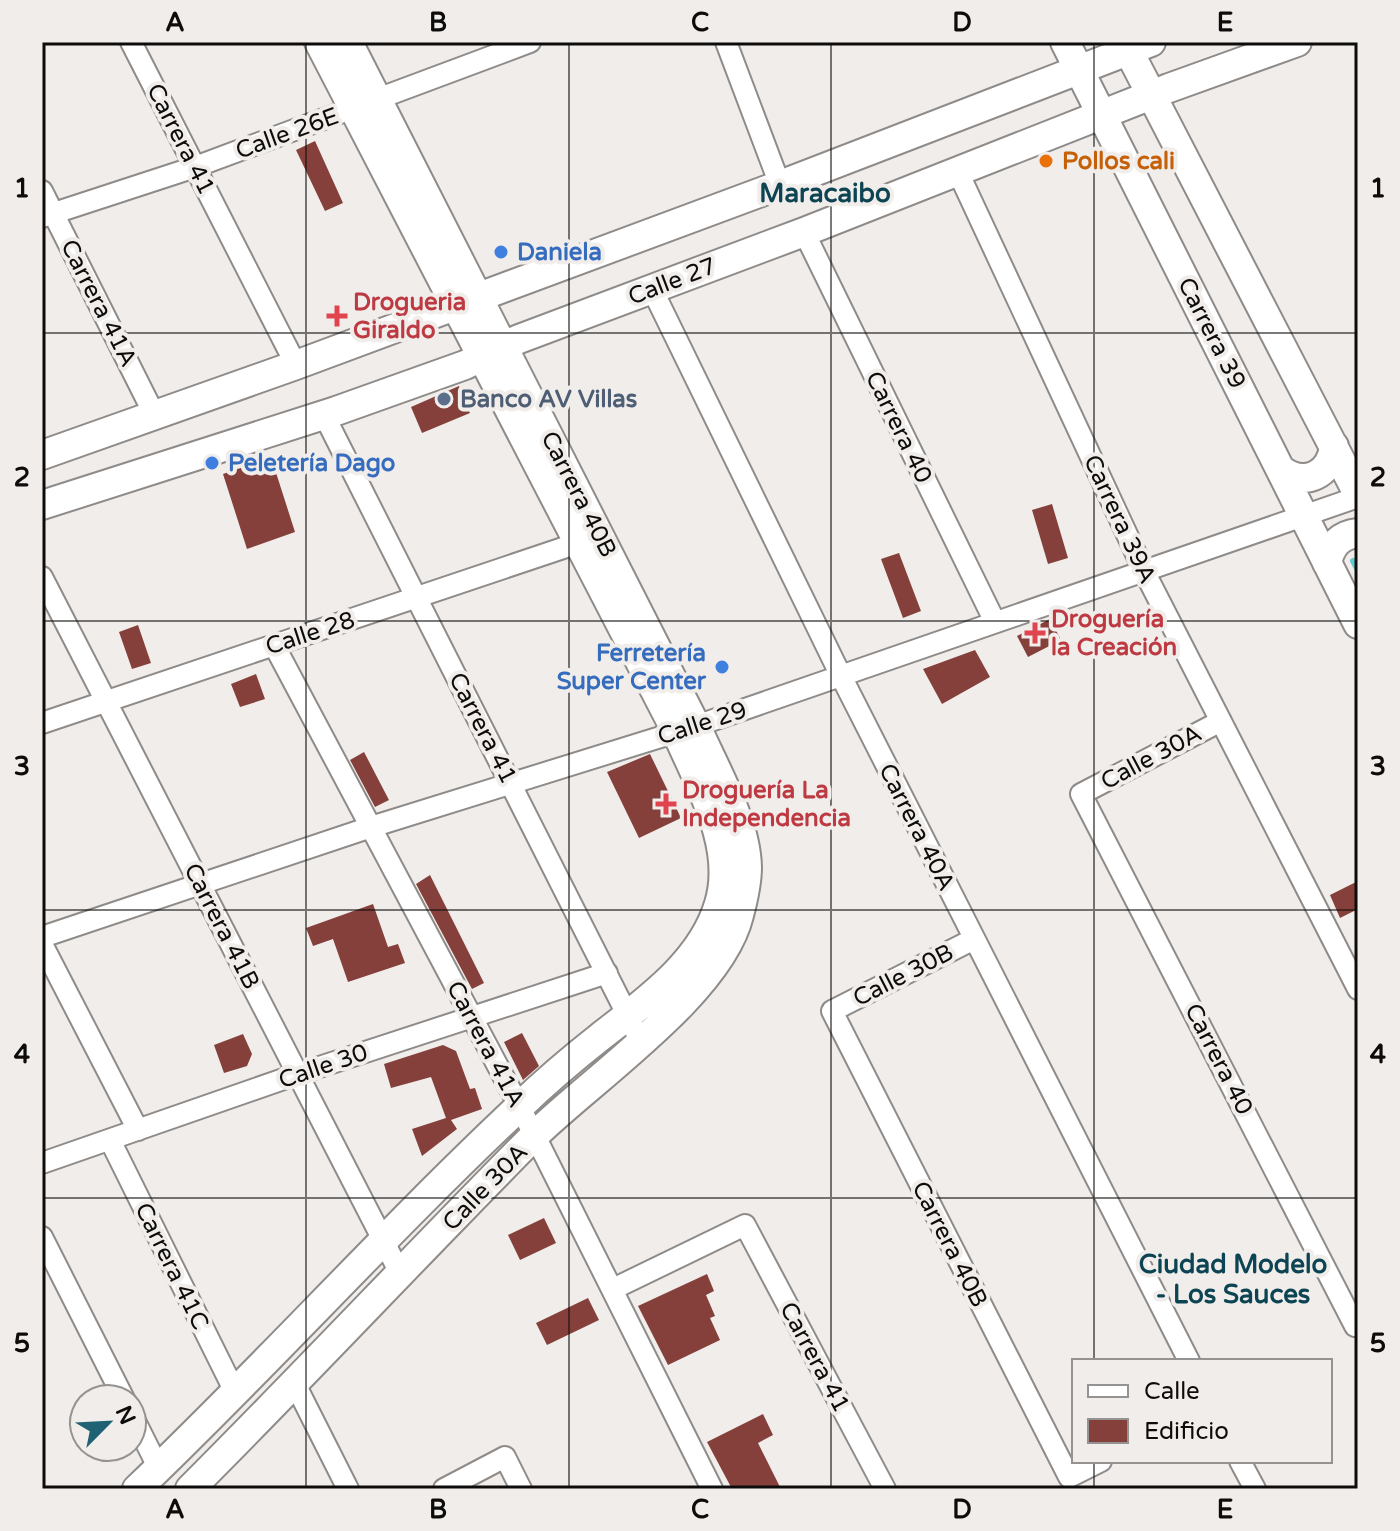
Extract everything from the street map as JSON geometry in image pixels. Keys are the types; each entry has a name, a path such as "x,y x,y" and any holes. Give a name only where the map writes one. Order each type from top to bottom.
{"main road":[{"name":"Carrera 40B","path":"319,42 367,104"},
{"name":"Carrera 40B","path":"348,42 367,104 686,729"},
{"name":"Carrera 39","path":"1065,42 1358,624"},
{"name":"Calle 27","path":"42,505 324,415 804,232 1151,95 1297,42"},
{"path":"42,455 296,365 780,185 1079,70 1135,45 1151,95 1358,496"},
{"name":"Carrera 40B","path":"493,351 578,543 737,820 744,843 736,866"},
{"path":"1280,469 1296,478 1315,476 1329,464 1334,446"},
{"path":"1327,563 1338,541 1358,533"},
{"name":"Calle 30A","path":"137,1489 519,1107 628,1016 681,967 705,937 736,866"},
{"name":"Calle 30A","path":"190,1489 535,1136 641,1042 686,997 719,957 739,918 736,866"}],"street":[{"name":"Carrera 41","path":"131,42 296,365"},
{"name":"Calle 26E","path":"48,215 195,167 530,42"},
{"path":"726,42 780,185"},
{"name":"Carrera 39A","path":"958,172 1144,571 1358,989"},
{"name":"Carrera 41A","path":"42,191 48,215 155,416"},
{"name":"Carrera 40","path":"804,232 995,622"},
{"name":"Carrera 40A","path":"652,289 841,676 1188,1359"},
{"name":"Carrera 41","path":"324,415 641,1042"},
{"name":"Calle 29","path":"42,937 371,827 686,729 1358,496"},
{"name":"Calle 28","path":"42,723 578,543"},
{"name":"Carrera 41B","path":"42,577 401,1275"},
{"name":"Carrera 41A","path":"274,645 535,1136 712,1489"},
{"name":"Calle 30A","path":"1081,794 1221,721"},
{"name":"Carrera 40","path":"1081,794 1357,1325"},
{"name":"Calle 30B","path":"832,1011 974,939"},
{"path":"42,944 138,1130"},
{"name":"Calle 30","path":"42,1163 298,1074 607,973"},
{"name":"Carrera 40B","path":"832,1011 1069,1477 1097,1463"},
{"name":"Carrera 41C","path":"110,1140 235,1392"},
{"name":"Carrera 41","path":"613,1289 745,1225 885,1489"},
{"path":"42,1237 116,1383"},
{"path":"295,1384 348,1489"},
{"path":"148,1447 159,1469"},
{"path":"444,1489 505,1457 521,1489"},
{"path":"1241,1463 1255,1489"}],"building":[{"path":"315,141 343,203 325,211 296,150"},
{"path":"459,386 470,413 422,433 411,407"},
{"path":"271,457 295,532 247,549 223,474"},
{"path":"1052,504 1068,558 1048,564 1032,510"},
{"path":"899,553 921,611 903,618 881,559"},
{"path":"1050,619 1061,640 1028,657 1017,636"},
{"path":"138,625 151,663 132,669 119,632"},
{"path":"975,650 990,677 942,704 923,669"},
{"path":"256,674 265,699 240,707 231,684"},
{"path":"364,752 389,800 375,807 350,760"},
{"path":"650,754 681,818 639,838 607,772"},
{"path":"430,875 484,983 472,989 416,884"},
{"path":"1358,881 1358,909 1340,918 1330,895"},
{"path":"373,904 388,947 398,944 405,963 348,982 333,939 313,946 306,928"},
{"path":"522,1033 539,1066 523,1080 504,1042"},
{"path":"243,1034 252,1054 247,1066 224,1073 214,1045"},
{"path":"443,1045 456,1051 470,1089 475,1088 482,1109 451,1120 457,1129 422,1156 412,1129 446,1118 431,1077 391,1088 384,1064"},
{"path":"544,1218 556,1243 520,1260 508,1235"},
{"path":"707,1274 714,1291 706,1295 715,1316 710,1318 720,1340 668,1365 638,1306"},
{"path":"588,1298 599,1320 547,1345 536,1323"},
{"path":"763,1414 773,1435 758,1443 781,1489 732,1489 707,1442"}],"waterway":[{"path":"1353,561 1358,570"}],"place":[{"name":"Pollos cali","path":"1046,161"},
{"name":"Daniela","path":"501,252"},
{"name":"Drogueria Giraldo","path":"337,316"},
{"name":"Banco AV Villas","path":"444,399"},
{"name":"Peletería Dago","path":"212,463"},
{"name":"Droguería la Creación","path":"1035,633"},
{"name":"Ferretería Super Center","path":"722,667"},
{"name":"Droguería La Independencia","path":"666,804"}],"district":[{"name":"Maracaibo","path":"825,193"},
{"name":"Ciudad Modelo - Los Sauces","path":"1233,1279"}]}
